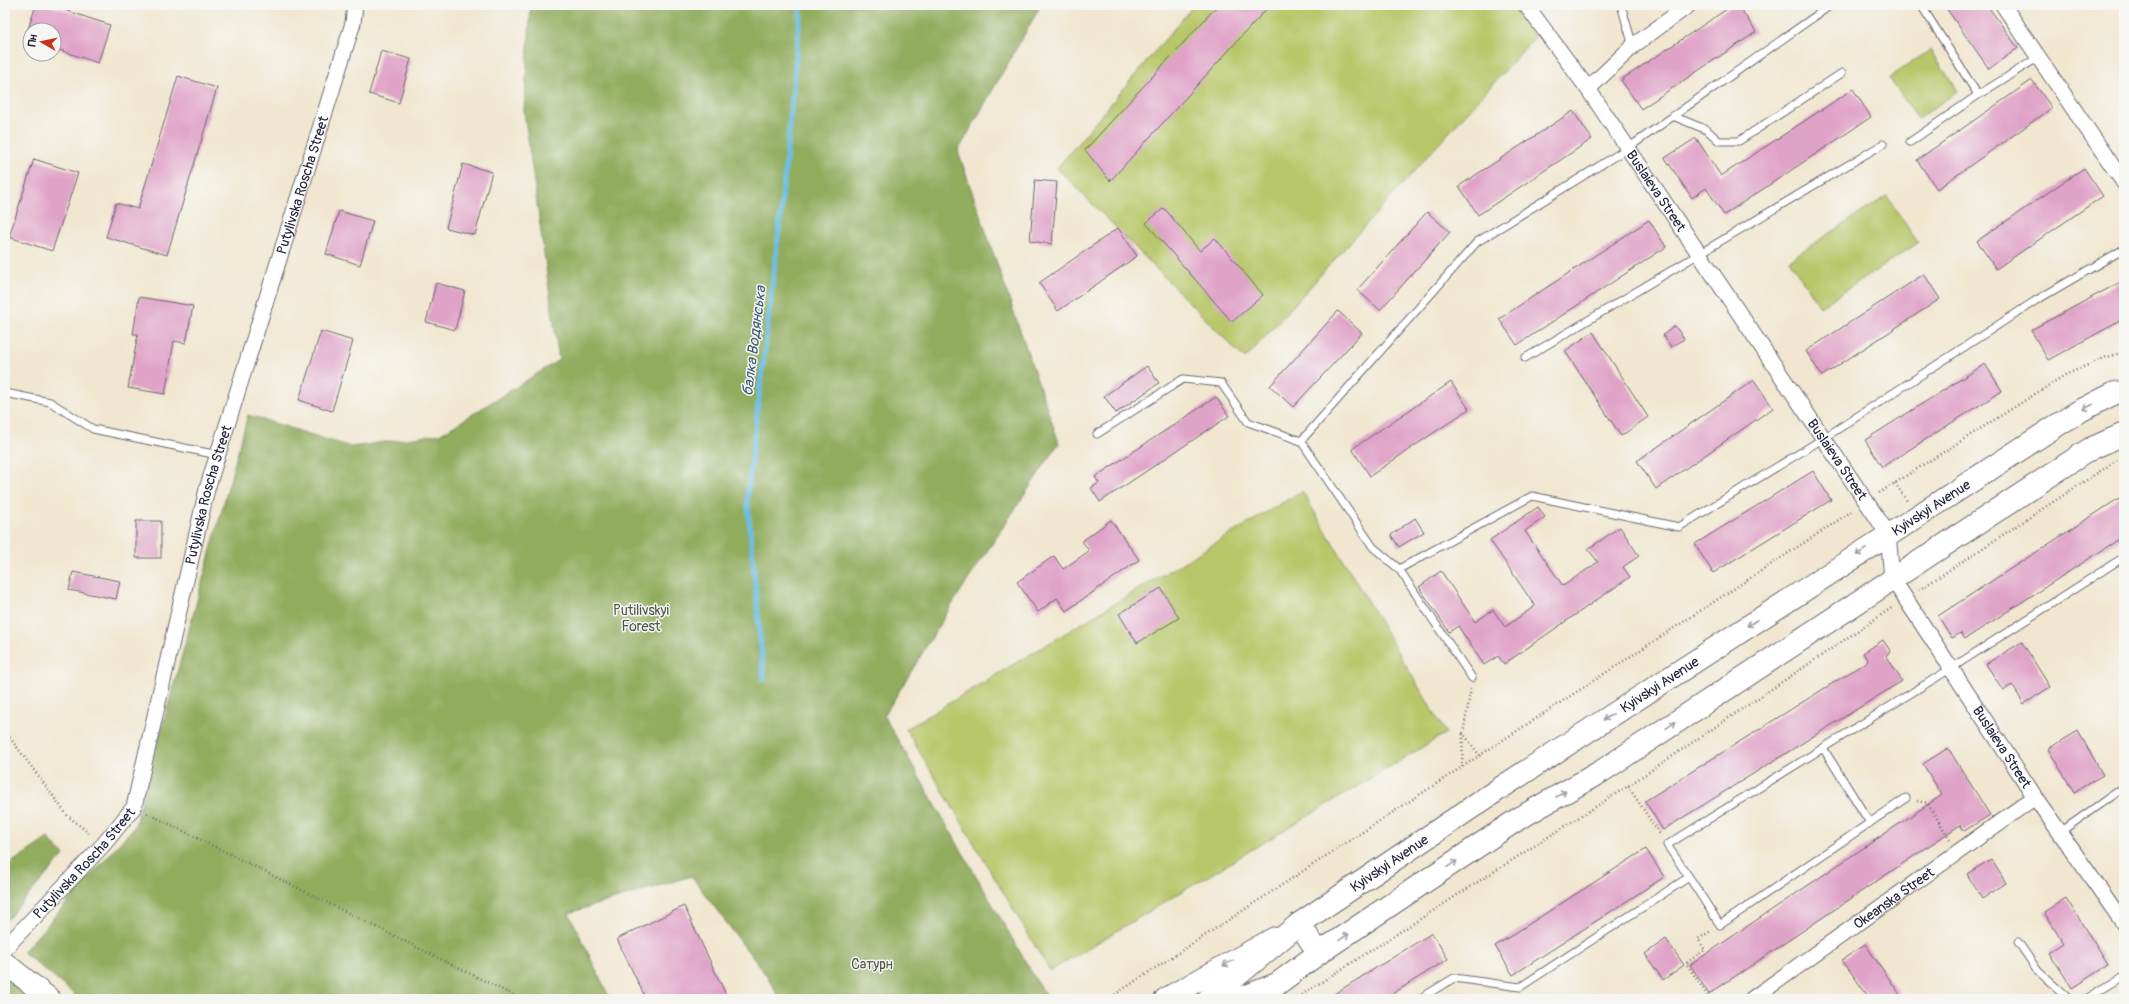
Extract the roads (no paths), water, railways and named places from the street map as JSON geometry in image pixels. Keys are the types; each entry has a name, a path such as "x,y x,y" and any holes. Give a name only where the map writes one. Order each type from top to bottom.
{"main road":[{"name":"Kyivskyi Avenue","path":"1209,999 1299,924 1499,788 2076,413 2115,394 2124,392"},
{"path":"1257,999 1319,953 1518,819 1602,771 1892,578 2090,449 2124,434"},
{"path":"1299,924 1319,953"}],"street":[{"name":"Putylivska Roscha Street","path":"5,948 104,845 134,806 207,489 353,23 355,5"},
{"name":"Buslaieva Street","path":"1526,5 1588,89 1888,534 1892,578 1950,669 2059,833 2124,924"},
{"path":"1588,89 1633,46 1689,5"},
{"path":"2003,5 2124,183"},
{"name":"Okeanska Street","path":"1752,999 2035,797"},
{"path":"1165,999 1299,924"},
{"path":"5,963 50,999"},
{"path":"1238,999 1278,983"}],"lane":[{"path":"1621,5 1633,46"},
{"path":"1302,441 1477,242 1628,148 1831,5"},
{"path":"1920,5 1978,95"},
{"path":"1910,142 1978,95 2039,57"},
{"path":"1673,116 1707,130 1720,141 1739,140 1842,72"},
{"path":"1525,358 1883,144"},
{"path":"1400,569 1532,496 1679,527 1824,438 2035,301 2124,249"},
{"path":"1097,434 1183,379 1221,383 1248,422 1302,441 1373,547 1400,569 1472,678"},
{"path":"5,393 50,402 93,429 218,455"},
{"path":"1906,798 1720,925 1667,845 1950,669 2124,557"},
{"path":"1823,748 1870,823"},
{"path":"2059,833 2124,787"},
{"path":"1420,999 1454,978 1520,987 1689,878"},
{"path":"2018,942 2038,970 2069,999"},
{"path":"2086,999 2124,976"}],"waterway":[{"name":"балка Водянська","path":"764,680 747,497 780,221 801,5"}],"park label":[{"name":"Putilivskyi Forest","path":"641,618"},
{"name":"Сатурн","path":"872,964"}]}
